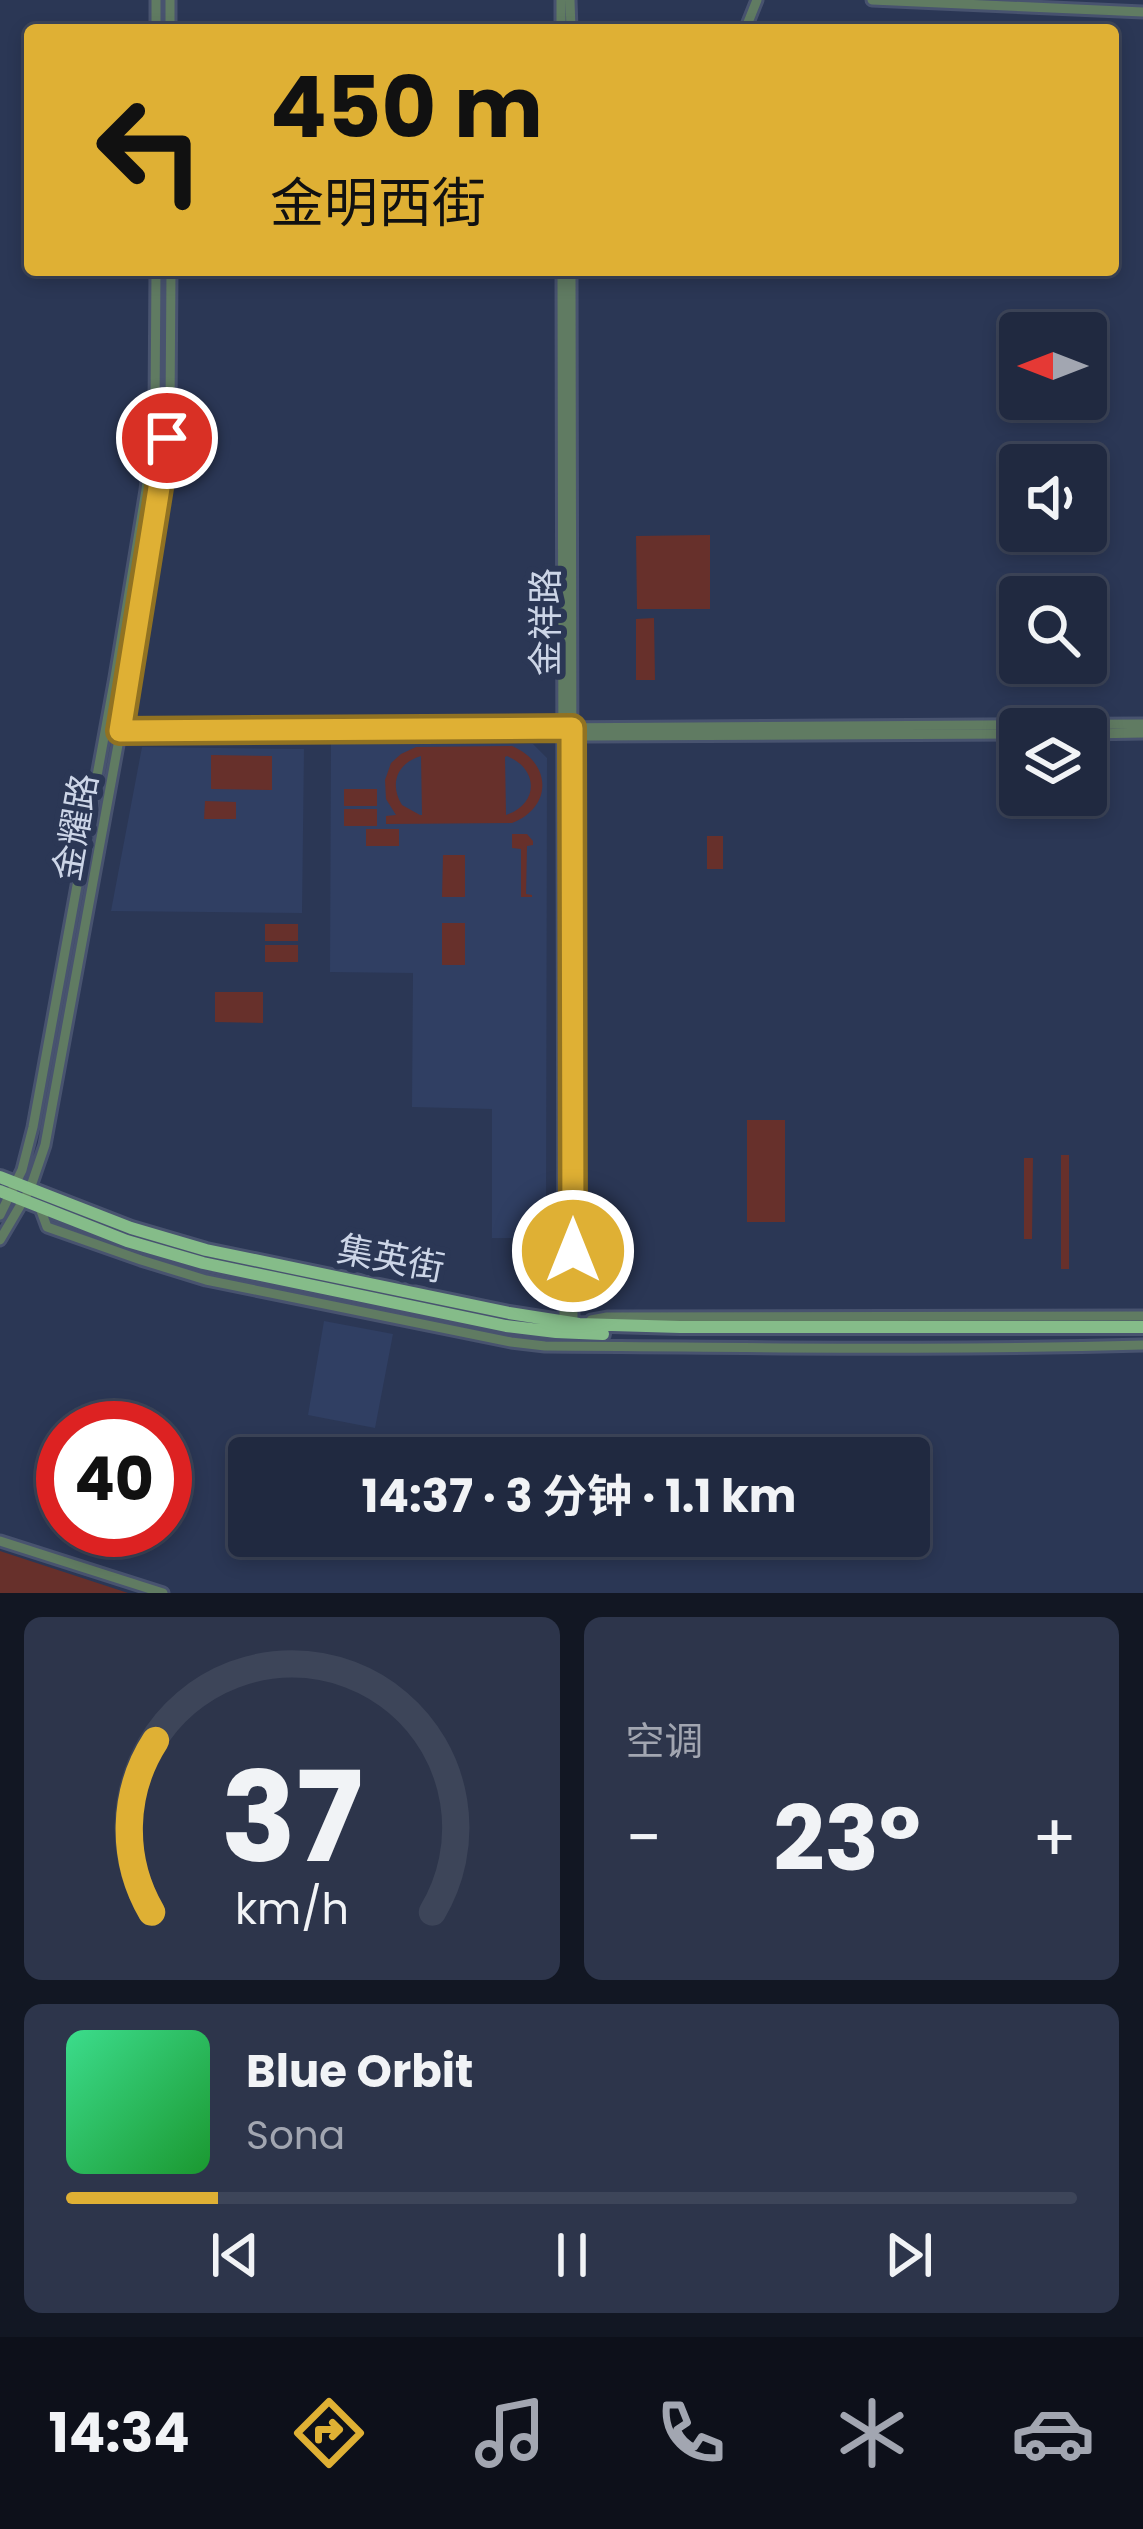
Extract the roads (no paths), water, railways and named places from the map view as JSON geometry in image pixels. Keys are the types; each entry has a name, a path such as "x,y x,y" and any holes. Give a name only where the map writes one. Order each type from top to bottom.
{"main road":[{"name":"集英街","path":"0,1177 40,1208 202,1264 506,1326 680,1335 1143,1330"},
{"name":"集英街","path":"16,1192 206,1250 568,1327"}],"street":[{"path":"872,0 1143,12"},
{"name":"金耀路","path":"0,1240 38,1105 146,490 155,407 156,276"},
{"name":"金耀路","path":"0,1214 48,1130 165,459 171,276"},
{"name":"金祥路","path":"566,276 568,1327"},
{"path":"120,731 1143,724"},
{"path":"567,730 712,736 999,734"},
{"path":"1107,734 1143,733"},
{"path":"40,1208 47,1227 206,1280 544,1346 1143,1345"},
{"path":"568,1327 607,1317 1143,1316"},
{"path":"0,1541 163,1593"}]}
